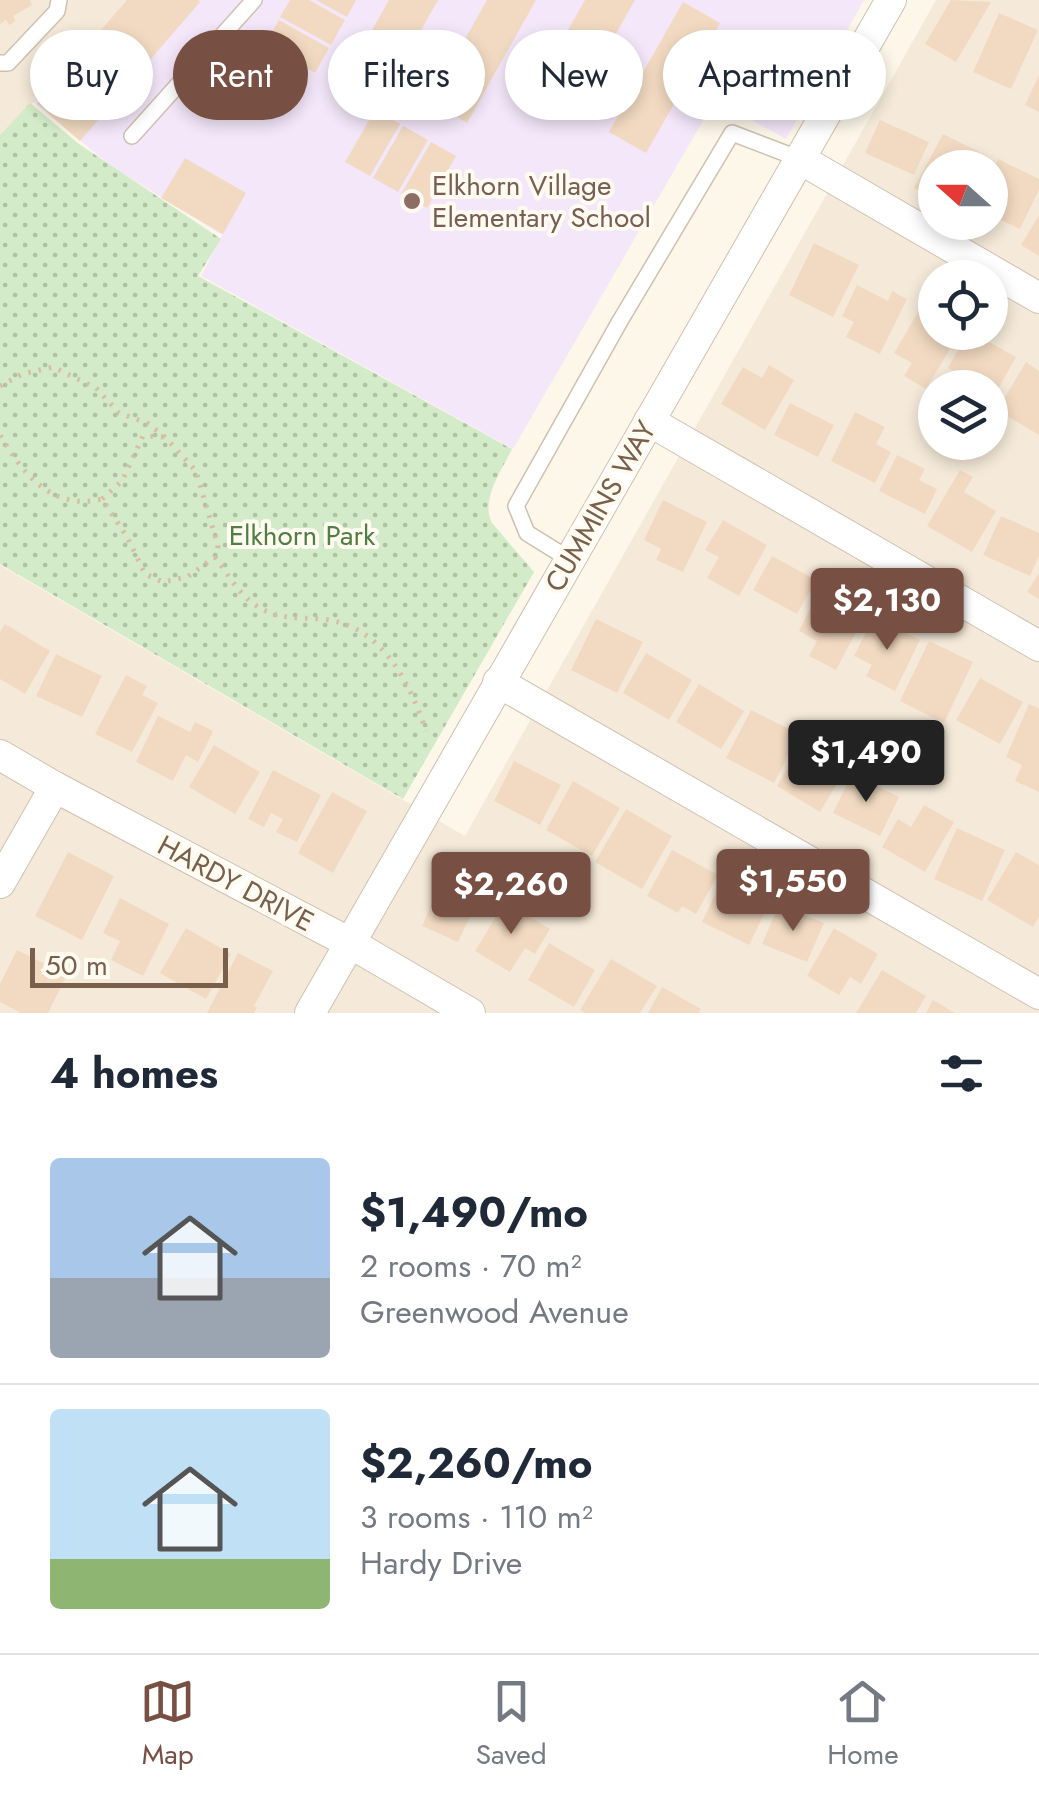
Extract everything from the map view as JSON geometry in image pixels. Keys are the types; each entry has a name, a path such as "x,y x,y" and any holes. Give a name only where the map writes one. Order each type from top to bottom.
{"street":[{"name":"CUMMINS WAY","path":"310,1013 890,0"},
{"path":"800,160 1039,298"},
{"path":"649,421 1039,646"},
{"path":"498,682 1039,994"},
{"name":"HARDY DRIVE","path":"0,755 350,943 470,1013"},
{"path":"0,884 55,787"}],"lane":[{"path":"0,63 8,63 58,10 58,0"},
{"path":"132,136 254,0"},
{"path":"570,559 527,532 516,506 620,321 732,133 800,160"}],"path":[{"path":"0,386 22,374 53,367 96,388 120,413 147,423 165,437 196,472 218,546 215,557 188,577 163,582 145,574 102,499"},
{"path":"0,434 15,460 34,480 54,496 83,504 102,499 122,481 143,436 165,437"},
{"path":"215,557 252,604 285,619 325,619 363,632 385,651 403,676 416,699 426,731"}],"shaded area":[{"path":"0,0 132,0 103,30 30,30 30,106 0,137"},
{"name":"Elkhorn Village Elementary School","path":"131,0 864,0 847,30 663,30 663,120 703,120 513,449 201,276 222,235 111,166 56,120 153,120 153,30 102,30"},
{"path":"936,0 1039,0 1039,1013 0,1013 0,565 465,836 868,120 886,120 886,89"},
{"name":"Elkhorn Village Elementary School","path":"751,120 797,120 786,139"}],"green space":[{"name":"Elkhorn Park","path":"30,103 30,120 50,120 79,144 221,239 198,276 512,449 494,485 489,514 492,523 534,572 403,799 0,564 0,135"}],"building":[{"path":"0,0 30,0 32,5 13,16 16,21 0,24"},
{"path":"127,0 200,2 153,56 153,30 101,30"},
{"path":"290,0 309,0 345,20 339,30 328,30 328,43 280,17"},
{"path":"316,0 356,0 347,17"},
{"path":"389,0 438,0 421,30 372,30"},
{"path":"487,0 536,0 519,30 505,30 505,55 485,91 485,30 470,30"},
{"path":"585,0 635,0 618,30 568,30"},
{"path":"951,0 991,2 956,62 925,44"},
{"path":"683,2 720,23 716,30 667,30"},
{"path":"999,13 1038,30 1011,89 973,72"},
{"path":"279,20 297,30 273,30"},
{"path":"308,36 328,47 315,73 308,69"},
{"path":"663,37 665,120 646,153 609,132 616,120 643,120 643,72"},
{"path":"1039,75 1039,112 1025,105"},
{"path":"56,120 98,120 80,141"},
{"path":"369,120 393,120 400,124 370,176 345,162"},
{"path":"880,120 929,142 925,150 918,150 914,175 865,153"},
{"path":"403,126 428,140 398,192 373,178"},
{"path":"943,134 975,150 934,150"},
{"path":"431,142 456,156 427,208 401,194"},
{"path":"185,158 246,193 223,234 161,198"},
{"path":"1008,164 1039,179 1039,190 1020,229 1008,223"},
{"path":"1039,215 1039,256 1021,245"},
{"path":"814,243 859,265 833,317 789,295"},
{"path":"857,285 888,301 892,291 907,299 880,354 846,337 854,322 842,316"},
{"path":"918,312 918,350 949,350 937,370 918,370 918,384 904,376 912,363 894,353"},
{"path":"958,350 1003,350 1016,357 1008,371 948,368"},
{"path":"1026,362 1039,371 1039,435 1008,417 1008,392"},
{"path":"769,365 794,380 765,430 721,404 743,367 762,378"},
{"path":"790,403 834,425 818,457 774,435"},
{"path":"855,412 885,427 876,444 891,452 875,483 831,461"},
{"path":"897,455 925,469 919,480 937,489 925,514 879,491"},
{"path":"960,470 973,477 964,492 996,511 972,552 927,526"},
{"path":"663,500 707,522 683,572 656,560 661,549 644,540"},
{"path":"1001,516 1039,533 1039,556 1030,576 983,555"},
{"path":"723,520 767,545 739,596 707,578 719,557 705,550"},
{"path":"772,556 816,580 797,614 753,590"},
{"path":"1039,573 1039,599 1027,592"},
{"path":"820,589 866,613 836,670 809,656 817,641 799,631"},
{"path":"874,617 920,640 895,691 866,676 872,665 854,656"},
{"path":"596,619 643,642 617,693 571,670"},
{"path":"5,624 50,651 25,694 0,679 0,632"},
{"path":"929,641 973,662 944,723 900,701"},
{"path":"646,653 692,680 669,720 623,693"},
{"path":"56,654 102,676 82,717 36,696"},
{"path":"126,675 147,686 142,695 158,703 132,752 95,734"},
{"path":"980,678 1023,702 1000,744 956,720"},
{"path":"699,684 744,711 721,749 676,722"},
{"path":"1029,704 1039,708 1039,792 1015,781 1022,765 1006,757"},
{"path":"751,710 787,728 790,722 802,728 774,783 726,758"},
{"path":"158,716 190,732 195,722 213,731 198,762 186,755 173,781 136,762"},
{"path":"821,729 857,750 820,812 777,786 805,739 812,743"},
{"path":"214,745 260,772 235,814 189,787"},
{"path":"514,761 561,785 540,825 494,801"},
{"path":"273,770 321,795 297,842 276,832 283,819 271,813 264,827 248,819"},
{"path":"852,774 899,797 880,836 833,813"},
{"path":"573,781 620,808 592,856 546,830"},
{"path":"332,792 367,811 333,873 298,853"},
{"path":"924,805 954,822 925,872 882,847 898,819 911,827"},
{"path":"626,809 672,836 642,889 595,862"},
{"path":"957,828 1005,850 982,901 934,879"},
{"path":"672,850 718,875 696,914 682,906 678,913 647,896"},
{"path":"68,852 114,876 82,940 35,916"},
{"path":"1016,852 1039,865 1039,917 1033,927 987,900"},
{"path":"453,857 495,877 480,910 474,908 458,942 422,926"},
{"path":"722,880 769,904 749,945 702,922"},
{"path":"120,898 169,924 143,976 111,960 120,941 103,933"},
{"path":"505,902 550,929 535,954 525,948 510,972 475,951"},
{"path":"779,905 824,923 807,962 762,944"},
{"path":"186,928 231,954 206,999 160,973"},
{"path":"834,928 878,954 861,984 850,977 839,995 807,976"},
{"path":"549,943 595,970 574,1007 528,980"},
{"path":"17,950 67,975 48,1013 21,1013 0,1002 0,984"},
{"path":"238,953 273,971 254,1006 257,1008 254,1013 207,1013"},
{"path":"611,959 657,986 640,1013 580,1010"},
{"path":"882,970 926,996 916,1013 856,1013"},
{"path":"662,987 701,1009 699,1013 648,1013"},
{"path":"933,1000 955,1013 926,1013"}],"place":[{"name":"Elkhorn Village Elementary School","path":"412,201"}]}
